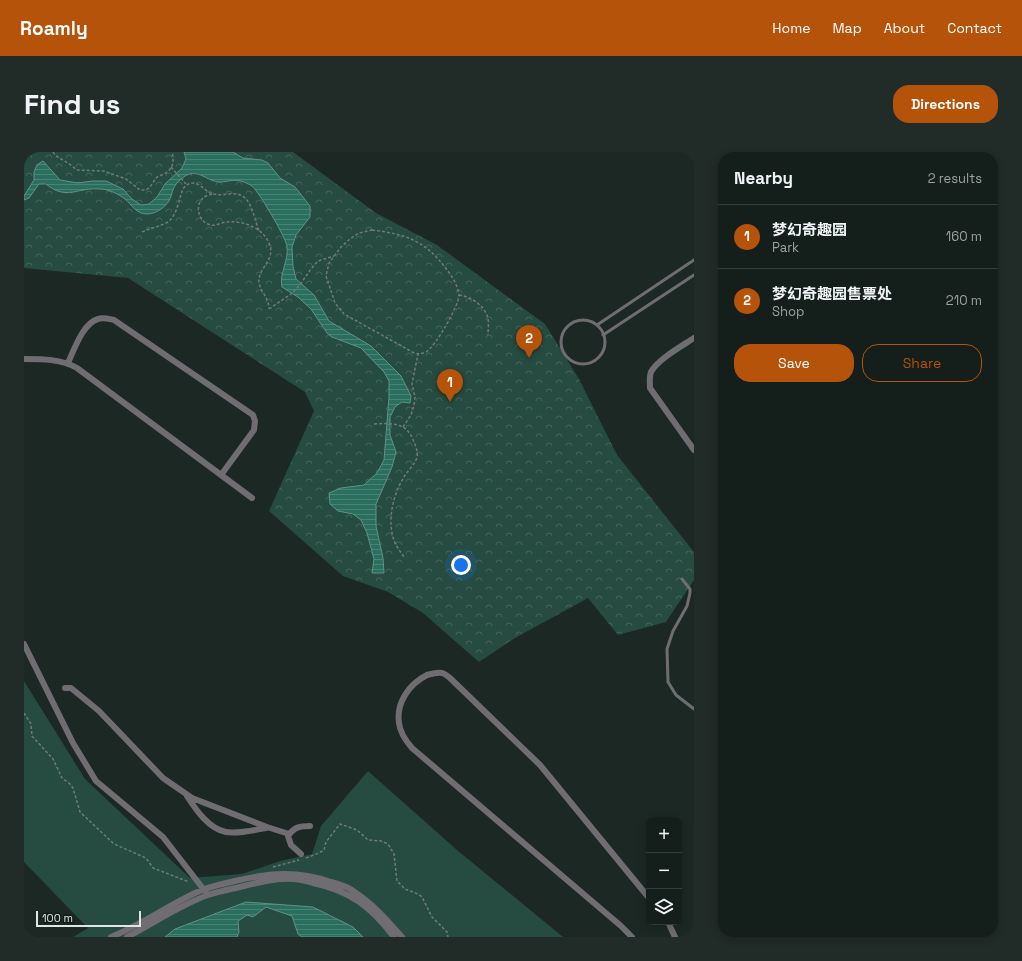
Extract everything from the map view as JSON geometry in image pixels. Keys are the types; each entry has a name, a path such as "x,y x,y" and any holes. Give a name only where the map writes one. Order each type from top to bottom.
{"street":[{"path":"68,363 83,331 91,323 97,319 104,318 114,320 253,415 255,421 254,430 221,475"},
{"path":"694,338 658,363 651,372 650,388 694,450"},
{"path":"24,359 54,360 68,363 77,368 252,498"},
{"path":"24,644 73,743 96,781 164,837 206,892"},
{"path":"632,937 615,920 412,748 402,735 399,724 399,713 407,691 414,683 431,673 442,673 450,678 540,765 646,894"},
{"path":"65,688 71,688 100,711 163,778 186,795 267,827 289,834"},
{"path":"186,795 197,811 212,825 225,832 239,832 267,827"},
{"path":"300,857 291,844 288,836 291,831 299,826 310,826"},
{"path":"127,937 220,884 278,873 298,873 319,877 342,885 356,892 384,916 402,937"},
{"path":"111,937 146,921 174,904 206,892 269,880 282,879 297,879 326,885 341,890 355,898 373,913 394,937"},
{"path":"669,925 675,937"}],"lane":[{"path":"597,325 694,260"},
{"path":"603,335 694,275"},
{"path":"584,320 597,325 603,335 604,342 600,355 590,362 583,364 570,359 562,348 562,334 566,328 577,321 584,320"},
{"path":"682,578 690,589 690,593 686,606 673,631 667,649 668,682 676,695 694,709"}],"path":[{"path":"53,152 56,156 77,170 104,171 126,179 140,190 146,190 157,177 167,173 172,167 174,160 172,152"},
{"path":"172,167 187,185"},
{"path":"142,232 167,223 171,219 183,188 192,183 199,185 212,194 222,195 236,193 242,195 251,207 259,231"},
{"path":"212,194 203,198 200,203 200,217 203,221 211,225 237,222 250,225 268,240 271,248 271,256 258,280 260,288 269,302 269,309 291,294 318,262 334,256"},
{"path":"372,230 393,233 422,245 437,256 456,284 459,295 455,308 440,336 427,351 414,354 344,314 335,303 326,276 329,264 340,247 359,233 372,230"},
{"path":"459,295 475,300 483,309 488,320 488,335"},
{"path":"403,427 411,414 414,405 415,397 412,384 418,354"},
{"path":"374,424 388,423 403,427 413,439 417,449 417,457 401,482 393,507 391,521 396,545 405,558"},
{"path":"24,712 31,724 32,736 54,759 62,778 73,788 80,812 114,844 146,858 153,868 192,883 198,881"},
{"path":"306,858 324,850 326,842 340,824 357,830 368,840 381,841 388,844 394,854 397,881 405,889 422,897 432,917 447,932 448,937"},
{"path":"268,869 300,857"}],"green space":[{"path":"24,152 293,152 376,213 437,245 545,324 579,379 617,455 694,552 694,580 666,622 618,635 588,598 515,638 479,662 423,613 388,592 343,576 269,511 314,411 305,392 128,278 24,268"},
{"path":"24,681 85,779 190,878 242,874 280,861 312,854 321,826 368,771 457,850 563,937 73,937 88,928 24,862"}],"shaded area":[{"path":"184,152 233,152 243,158 262,160 268,163 280,178 295,187 310,206 310,217 296,235 292,247 293,266 296,279 314,295 329,321 371,346 401,376 411,396 410,403 402,402 395,407 390,417 390,435 396,452 392,467 376,504 376,526 383,558 384,573 372,573 374,559 367,533 361,520 353,514 338,511 330,504 329,493 341,488 364,485 377,473 384,460 389,381 384,372 361,348 332,337 327,333 311,309 298,297 282,287 281,282 287,257 287,246 282,233 271,214 252,186 241,181 215,181 199,174 190,174 185,176 177,183 169,201 165,206 157,212 150,214 143,214 137,211 119,195 103,189 66,193 53,189 46,184 39,184 29,198 24,200 24,196 34,180 34,172 37,165 43,161 60,180 78,183 106,181 123,189 132,199 141,205 149,204 157,197 165,184 182,168 186,159"},
{"path":"246,902 313,907 353,927 363,937 302,937 298,934 292,916 266,907 253,917 247,915 238,921 239,932 237,937 165,937 175,929"}],"place":[{"name":"梦幻奇趣园售票处","path":"529,358"},
{"name":"梦幻奇趣园","path":"450,402"}]}
